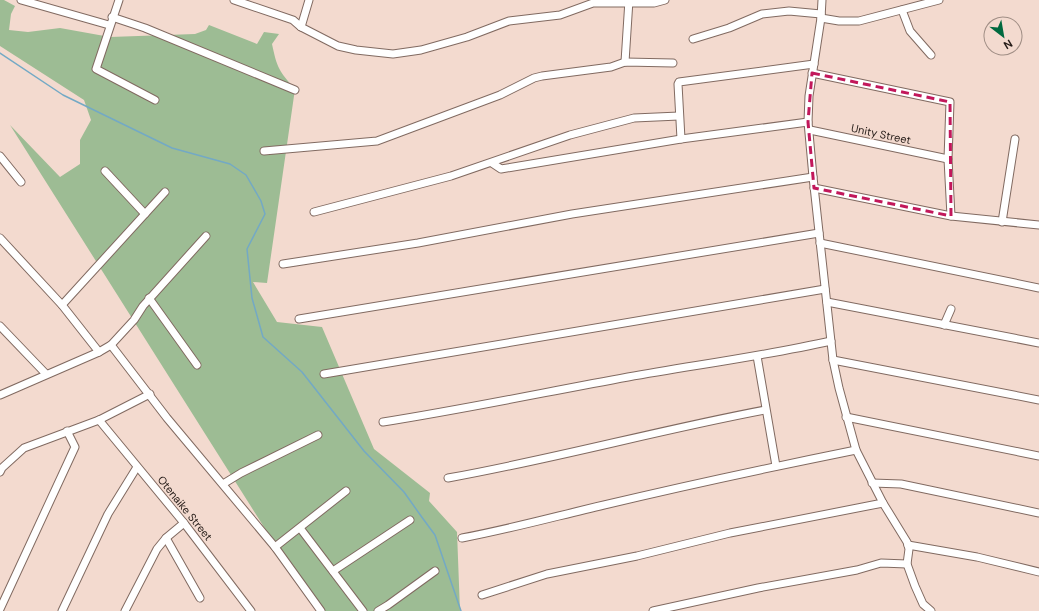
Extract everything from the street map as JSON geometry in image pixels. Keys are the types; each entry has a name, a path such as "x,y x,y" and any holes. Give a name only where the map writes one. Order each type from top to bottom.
{"street":[{"path":"21,0 109,25"},
{"path":"119,0 109,25 96,69 154,100"},
{"path":"234,0 297,22 301,27 338,46 356,50 393,54 421,50 467,37 509,21 560,15 593,3 629,1 654,3 665,0"},
{"path":"301,27 309,0"},
{"path":"822,0 812,73 808,122 833,360 846,417 856,450 883,503 908,545 909,549 907,564 918,596 929,611"},
{"path":"693,39 729,28 762,14 789,12 821,16 849,22 939,0"},
{"path":"625,62 629,1"},
{"path":"902,10 909,28 931,55"},
{"path":"112,17 146,28 295,90"},
{"path":"264,151 376,141 500,95 534,78 611,67 625,62 673,63"},
{"path":"681,139 678,84 680,82 814,64"},
{"path":"812,73 950,102 948,159 951,216"},
{"path":"314,212 451,176 570,135 634,118 679,116"},
{"path":"492,163 501,169 681,139 808,122"},
{"name":"Unity Street","path":"810,130 948,159"},
{"path":"1002,222 1015,139"},
{"path":"0,156 21,182"},
{"path":"105,171 145,214"},
{"path":"283,264 418,242 572,214 813,177"},
{"path":"814,188 951,216 1039,225"},
{"path":"62,304 166,192"},
{"path":"299,319 819,233"},
{"path":"0,395 99,352 111,345 134,320 142,306 206,236"},
{"path":"0,238 62,304 99,352"},
{"path":"820,243 1039,288"},
{"path":"324,374 825,289"},
{"path":"149,298 196,365"},
{"path":"827,302 1039,344"},
{"path":"944,325 951,309"},
{"path":"0,326 46,374"},
{"path":"383,422 480,406 628,377 757,356 831,341"},
{"path":"111,345 275,547 320,611"},
{"path":"757,356 765,410 776,466"},
{"path":"833,360 1039,400"},
{"path":"0,472 2,468 24,448 99,420 150,394"},
{"path":"448,478 525,464 707,421 765,410"},
{"path":"846,417 1039,456"},
{"name":"Otenaike Street","path":"99,420 184,523 251,611"},
{"path":"0,609 75,447 67,431"},
{"path":"223,484 241,473 318,435"},
{"path":"462,538 504,530 559,515 776,466 856,450"},
{"path":"62,611 108,514 137,467"},
{"path":"872,482 901,484 1039,513"},
{"path":"275,547 346,491"},
{"path":"482,595 547,574 637,556 730,533 883,503"},
{"path":"333,571 410,520"},
{"path":"125,611 157,549 166,538 184,523"},
{"path":"300,528 363,611"},
{"path":"166,538 200,598"},
{"path":"908,545 977,557 1039,572"},
{"path":"653,611 758,588 857,570 881,563 907,564"},
{"path":"378,611 435,571"}],"highlighted area":[{"path":"812,73 950,102 951,216 814,188 808,122"}],"green space":[{"path":"0,0 4,0 15,6 11,14 9,30 28,32 60,28 110,37 195,34 206,30 209,25 257,44 264,32 279,34 272,44 275,59 285,78 295,89 267,283 253,282 277,322 322,327 374,449 430,493 429,501 457,532 460,611 317,611 10,125 60,177 80,164 80,140 91,120 84,100 0,46"}],"waterway":[{"path":"0,53 63,95 172,148 230,164 246,175 261,201 265,214 247,249 252,298 263,337 302,372 364,451 404,492 435,535 461,611"}]}
